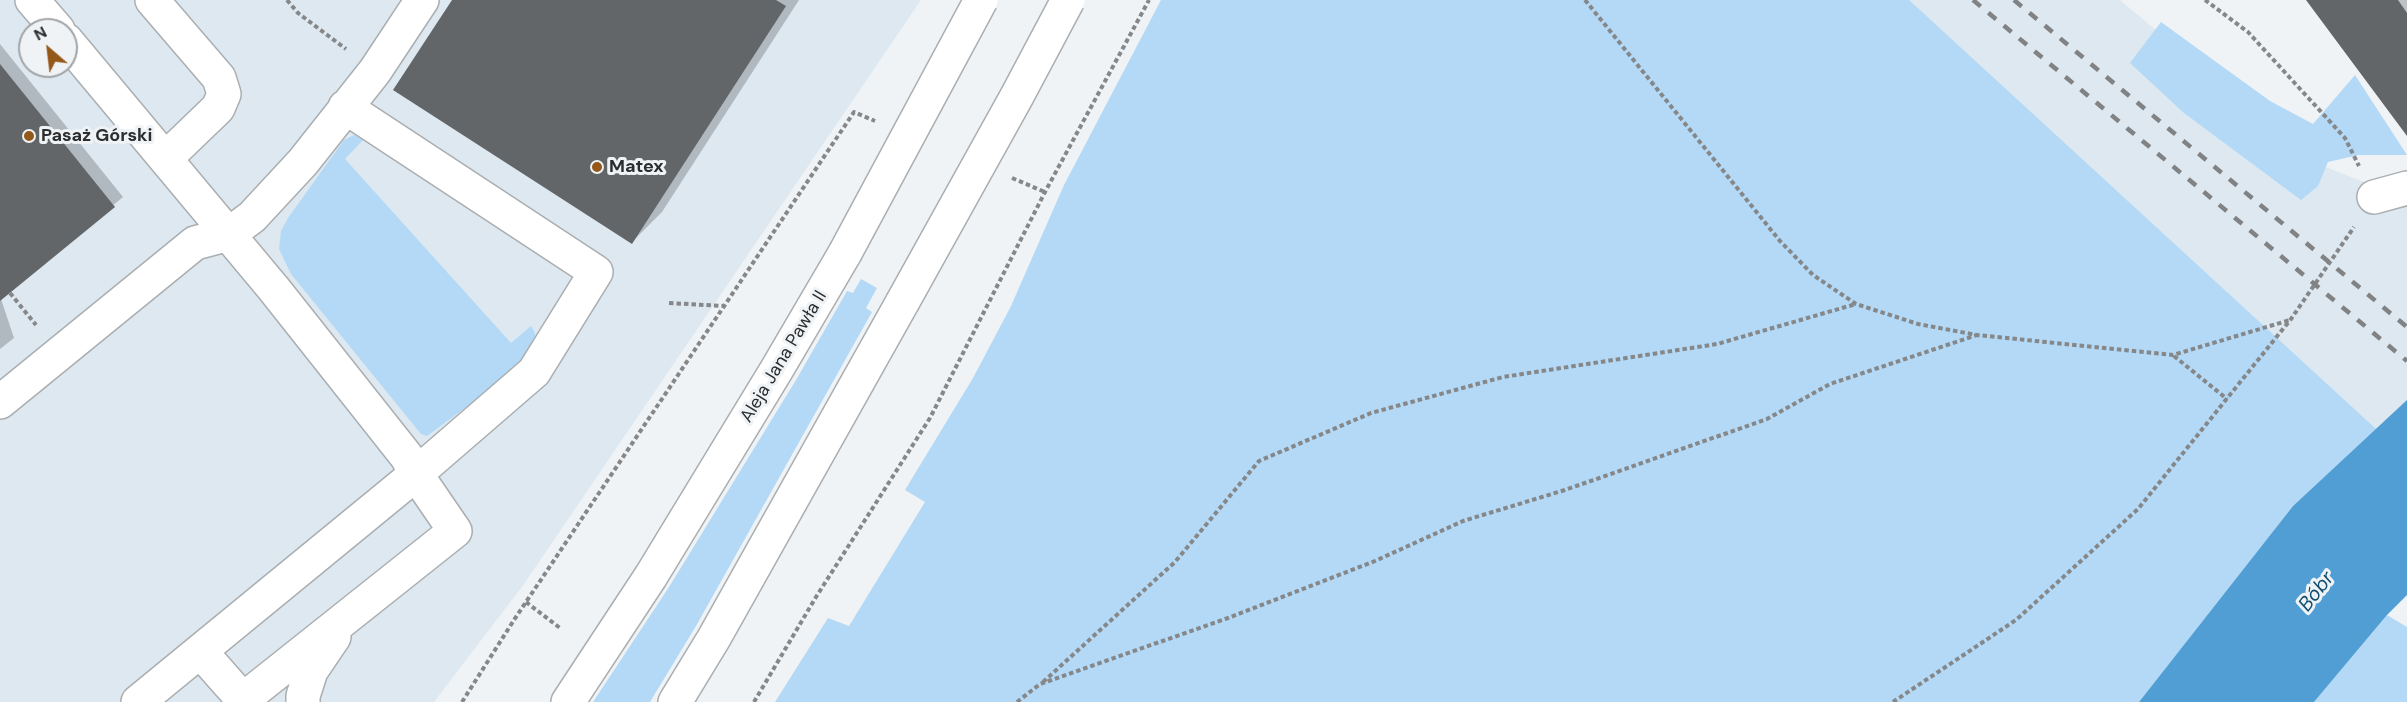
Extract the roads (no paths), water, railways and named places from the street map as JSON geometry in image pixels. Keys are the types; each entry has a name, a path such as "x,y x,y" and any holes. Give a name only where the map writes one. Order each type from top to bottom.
{"main road":[{"path":"32,0 48,18"},
{"path":"152,0 219,78 224,94 219,108 166,158"},
{"path":"0,402 195,243 229,234 252,217 303,162 375,71 422,0"},
{"name":"Aleja Jana Pawła II","path":"568,702 675,537 845,253 981,0"},
{"path":"675,702 714,638 902,303 1068,0"},
{"path":"78,54 229,234 407,457 455,531 243,701 200,651"},
{"path":"138,702 416,474 534,372 597,272 345,107"},
{"path":"2374,197 2407,188"},
{"path":"303,702 311,671 333,638 374,597"}],"water":[{"name":"Bóbr","path":"2407,400 2407,595 2387,615 2314,702 2139,702 2293,506"}],"railway":[{"path":"1973,0 2407,361"},
{"path":"2014,0 2407,327"}],"place":[{"name":"Pasaż Górski","path":"29,136"},
{"name":"Matex","path":"597,167"}]}
